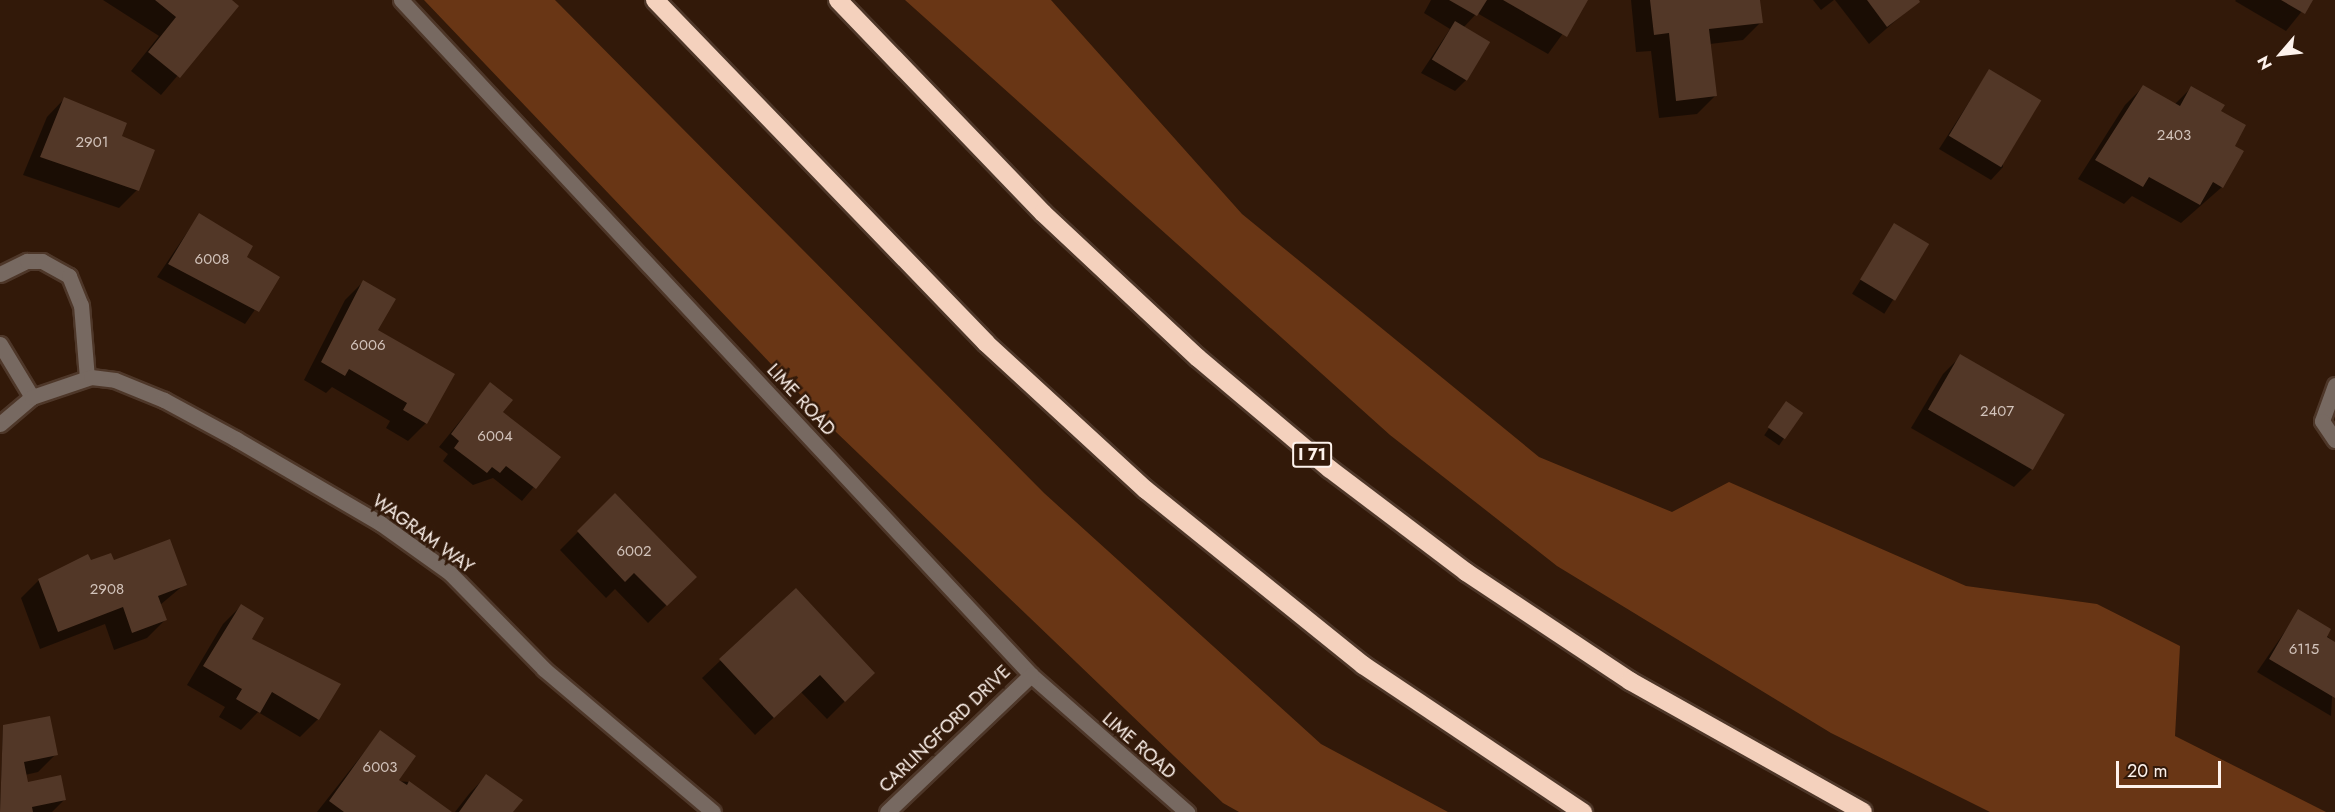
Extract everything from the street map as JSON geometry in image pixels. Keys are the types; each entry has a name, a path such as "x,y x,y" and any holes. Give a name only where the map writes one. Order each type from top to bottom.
{"highway":[{"path":"655,0 986,343 1146,490 1363,664 1583,812"},
{"name":"I 71","path":"838,0 1043,213 1198,358 1330,469 1466,572 1630,681 1863,812"}],"street":[{"name":"LIME ROAD","path":"401,0 1030,675 1186,812"},
{"path":"0,274 27,261 52,265 69,276 81,305 87,378"},
{"path":"0,344 32,398"},
{"name":"WAGRAM WAY","path":"0,424 32,398 59,385 87,378 116,380 164,400 380,523 450,573 544,669 713,812"},
{"path":"2335,385 2322,421 2335,440"},
{"name":"CARLINGFORD DRIVE","path":"887,812 1030,675"}],"shaded area":[{"path":"424,0 555,0 1044,493 1321,744 1448,812 1239,812 1223,803 836,432"},
{"path":"905,0 1051,0 1242,214 1539,457 1672,512 1729,482 1966,586 2097,604 2180,646 2175,736 2326,812 1990,812 1831,733 1557,566 1390,435"}],"building":[{"path":"155,0 232,0 239,6 180,78 148,52 176,17"},
{"path":"1449,0 1487,0 1477,16"},
{"path":"1503,0 1588,0 1567,37"},
{"path":"1650,0 1760,0 1763,23 1709,29 1717,96 1676,101 1669,33 1654,35"},
{"path":"1867,0 1919,0 1920,2 1887,27"},
{"path":"2281,0 2313,0 2305,14"},
{"path":"1455,21 1490,42 1467,81 1432,60"},
{"path":"1989,69 2041,100 2001,167 1949,136"},
{"path":"2143,85 2180,106 2191,86 2225,105 2221,111 2246,125 2235,146 2244,151 2223,188 2213,182 2200,205 2149,177 2143,187 2095,160"},
{"path":"64,97 127,123 122,136 155,150 139,191 40,157"},
{"path":"199,213 253,246 247,257 280,277 259,312 168,264"},
{"path":"1894,223 1929,244 1895,301 1860,280"},
{"path":"363,280 396,299 378,330 455,374 427,424 403,410 407,403 349,369 345,376 321,362"},
{"path":"1960,354 2065,414 2033,470 1928,409"},
{"path":"490,382 513,400 503,412 561,457 536,489 506,466 500,473 492,467 487,473 454,448 459,441 451,434"},
{"path":"1786,401 1803,413 1785,439 1768,427"},
{"path":"615,493 697,577 667,606 634,573 625,582 577,531"},
{"path":"170,539 187,585 158,596 167,620 132,633 123,607 58,632 38,579 88,554 91,560 111,553 114,560"},
{"path":"796,588 875,673 845,702 820,675 774,718 719,659"},
{"path":"241,604 264,618 252,639 341,684 319,720 272,692 260,713 236,699 242,689 203,666"},
{"path":"2298,609 2331,629 2327,637 2335,642 2335,698 2269,659"},
{"path":"50,716 58,755 24,762 28,782 61,775 66,800 32,807 33,812 0,812 3,725"},
{"path":"380,730 416,756 399,780 407,785 409,781 452,812 344,812 329,801"},
{"path":"486,774 523,800 513,812 459,812"}]}
